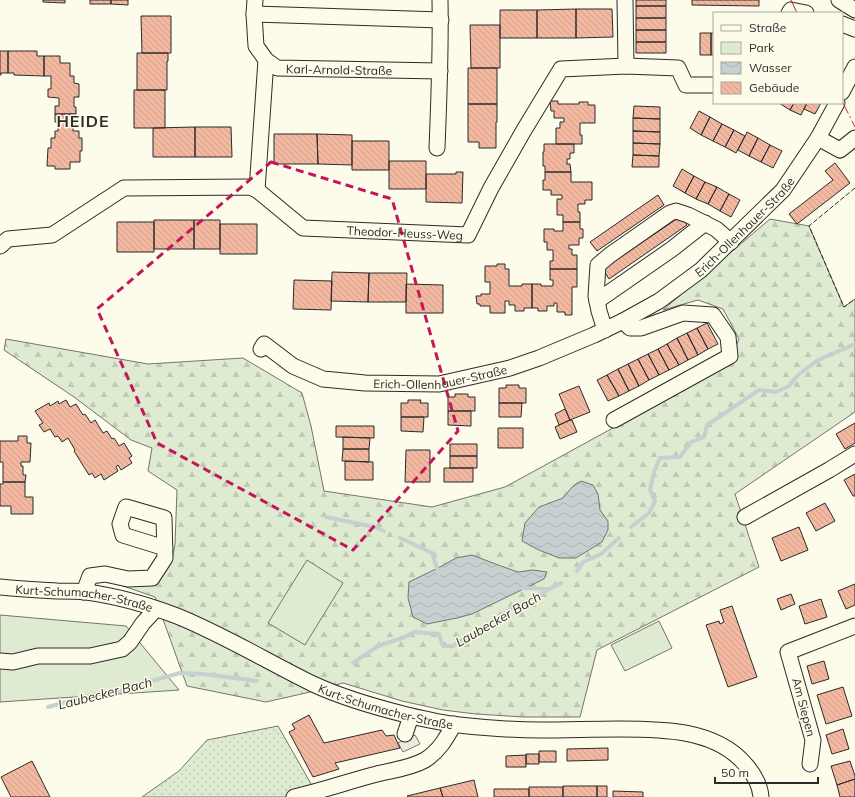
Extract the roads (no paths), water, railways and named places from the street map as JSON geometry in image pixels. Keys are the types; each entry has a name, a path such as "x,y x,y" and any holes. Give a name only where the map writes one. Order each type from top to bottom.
{"street":[{"path":"437,148 440,71 440,0"},
{"path":"625,0 626,66"},
{"path":"839,0 855,10"},
{"path":"0,246 8,240 52,235 124,188 250,187 257,190 266,60 256,46 254,7 441,20"},
{"path":"790,12 791,10 801,12"},
{"path":"843,24 855,29"},
{"name":"Karl-Arnold-Straße","path":"266,60 277,68 440,71"},
{"name":"Theodor-Heuss-Weg","path":"257,190 303,228 468,235 491,188 561,69 626,66 678,68 686,85 713,85"},
{"path":"843,90 855,68"},
{"name":"Erich-Ollenhauer-Straße","path":"261,350 264,344 293,366 323,379 365,383 439,384 510,368 594,335 659,301 701,270 731,242 783,190 818,138 835,104"},
{"path":"818,138 840,150 855,138"},
{"path":"605,330 596,296 598,265 670,213 676,211 706,223 716,229 731,242"},
{"path":"597,302 706,223"},
{"path":"614,420 730,356 728,337 713,315 683,312 641,328 630,328 623,321"},
{"path":"745,517 830,470 855,454"},
{"path":"84,592 90,576 105,574 128,579 152,578 164,558 164,548"},
{"name":"Kurt-Schumacher-Straße","path":"0,588 84,592 106,595 156,609 178,616 213,632 307,681 340,695 411,716 454,724 505,729 642,729 675,731 694,735 721,745 741,759 758,782 761,797"},
{"path":"0,662 13,662 38,656 90,656 122,649 130,642 143,623 156,609"},
{"name":"Am Siepen","path":"810,764 813,740 788,652 855,626"},
{"path":"405,734 411,716"},
{"path":"294,797 315,793 366,777 409,767 436,752 446,740 454,724"}],"water":[{"path":"581,481 593,485 598,494 600,510 608,521 608,530 602,542 576,558 559,558 522,541 525,523 539,507 563,498 573,486"},
{"path":"472,555 518,572 533,570 547,572 544,579 472,614 427,624 413,617 408,598 409,582 456,558"}],"waterway":[{"name":"Laubecker Bach","path":"631,527 649,513 655,501 650,490 654,472 660,458 680,457 691,442 704,437 707,425 759,390 776,392 789,386 798,375 818,360 855,344"},
{"path":"326,517 374,527 384,531"},
{"path":"400,538 432,553 439,574"},
{"name":"Laubecker Bach","path":"577,571 583,562 601,554 619,538"},
{"name":"Laubecker Bach","path":"353,663 378,646 405,637 414,632 439,634 443,646 453,646 511,609 561,583"},
{"path":"520,588 549,589"},
{"name":"Laubecker Bach","path":"48,707 104,692 121,691 180,673 203,674 257,681"}],"district":[{"name":"HEIDE","path":"83,121"}]}
